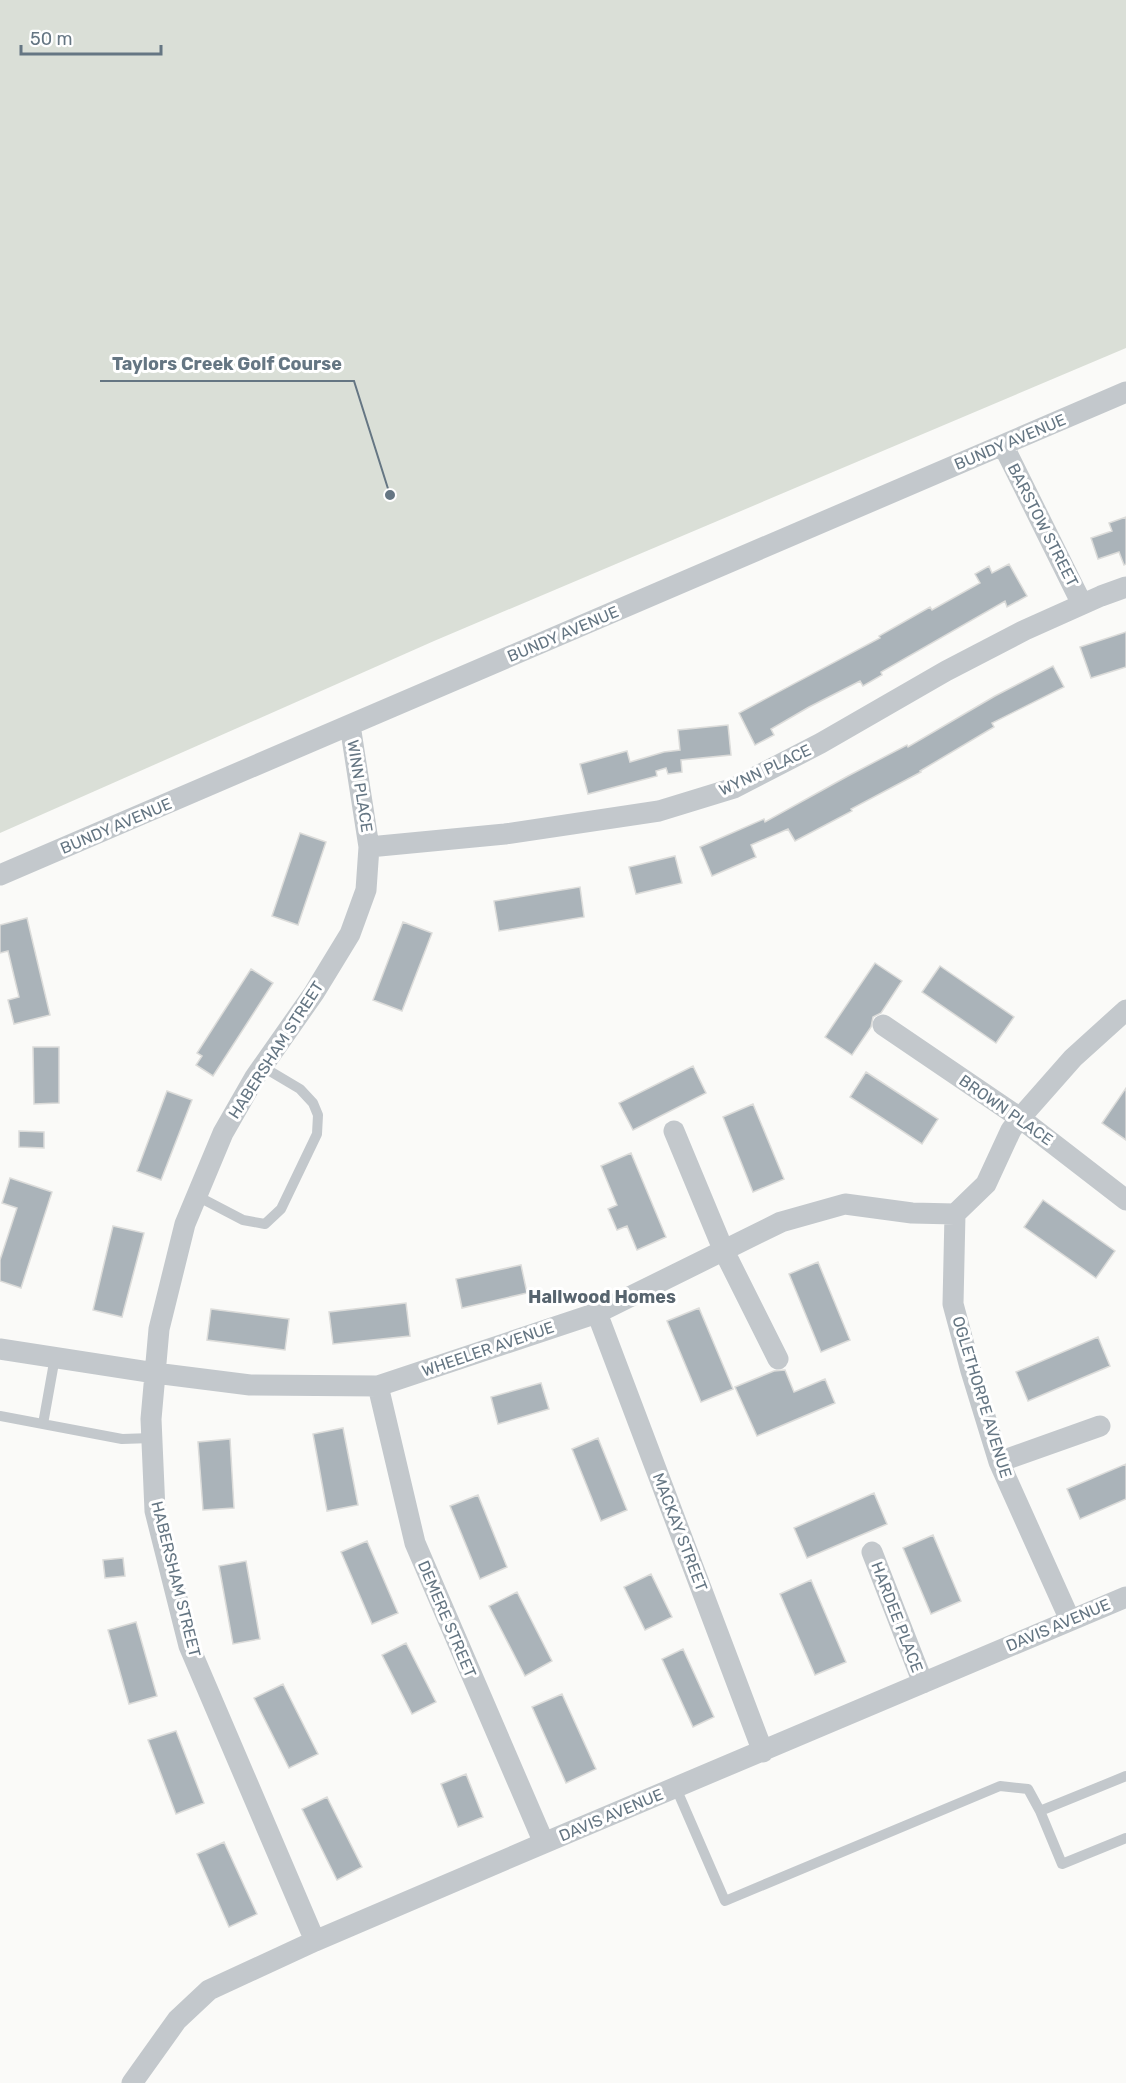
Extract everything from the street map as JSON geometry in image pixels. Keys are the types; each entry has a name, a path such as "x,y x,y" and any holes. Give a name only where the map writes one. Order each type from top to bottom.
{"street":[{"name":"BUNDY AVENUE","path":"0,875 1126,392"},
{"name":"BARSTOW STREET","path":"1003,445 1082,604"},
{"name":"WYNN PLACE","path":"369,847 505,834 659,811 734,788 821,743 945,671 1024,630 1126,587"},
{"name":"WINN PLACE","path":"350,725 369,847"},
{"name":"HABERSHAM STREET","path":"315,1941 189,1646 155,1511 151,1419 159,1329 185,1224 224,1133 263,1067 314,993 350,934 366,890 369,847"},
{"path":"955,1214 987,1184 1011,1130 1020,1118 1072,1058 1126,1010"},
{"name":"BROWN PLACE","path":"883,1025 1020,1118 1126,1200"},
{"path":"674,1131 723,1249 778,1359"},
{"name":"WHEELER AVENUE","path":"0,1348 155,1373 250,1385 378,1386 597,1313 781,1222 845,1204 912,1213 955,1214"},
{"name":"OGLETHORPE AVENUE","path":"955,1214 954,1304 971,1371 999,1462 1070,1620"},
{"name":"MACKAY STREET","path":"597,1313 763,1752"},
{"name":"DEMERE STREET","path":"378,1386 415,1543 544,1843"},
{"path":"999,1462 1100,1426"},
{"name":"HARDEE PLACE","path":"872,1552 923,1683"},
{"name":"DAVIS AVENUE","path":"132,2083 177,2020 209,1990 315,1941 1126,1597"}],"lane":[{"path":"197,1196 243,1220 265,1224 281,1209 317,1134 318,1115 313,1103 300,1089 263,1067"},
{"path":"44,1424 55,1357"},
{"path":"0,1416 122,1439 152,1438"},
{"path":"1040,1811 1126,1776"},
{"path":"676,1788 725,1901 1000,1786 1028,1789 1040,1811 1062,1864 1126,1838"}],"shaded area":[{"path":"0,0 1126,0 1126,348 434,641 0,833"}],"building":[{"path":"1126,517 1126,564 1124,565 1119,552 1098,559 1091,538 1112,531 1109,523"},
{"path":"1009,564 1027,596 1007,607 1005,601 881,672 882,675 863,686 860,681 809,707 771,729 774,735 755,745 739,713 880,638 879,636 930,607 932,610 980,583 975,574 989,566 992,573"},
{"path":"1126,632 1126,667 1091,678 1080,647"},
{"path":"1053,666 1064,687 992,723 994,727 921,772 851,809 852,811 795,841 788,829 751,845 756,857 712,876 700,847 764,819 765,822 907,745 908,747 995,696"},
{"path":"728,725 731,755 681,760 682,772 668,774 666,768 656,771 657,776 588,794 580,764 627,751 630,762 680,750 678,730"},
{"path":"300,833 326,842 298,925 272,916"},
{"path":"675,856 682,883 636,894 629,867"},
{"path":"580,887 584,917 499,931 494,901"},
{"path":"27,918 50,1015 14,1024 8,1000 19,997 8,951 0,953 0,925"},
{"path":"403,922 432,933 402,1011 373,1000"},
{"path":"875,963 902,981 881,1013 873,1017 871,1027 852,1055 825,1037"},
{"path":"940,966 1014,1017 996,1043 922,992"},
{"path":"251,969 273,983 213,1076 196,1065 202,1056 197,1053"},
{"path":"33,1047 59,1047 59,1103 34,1104"},
{"path":"693,1066 706,1093 633,1130 619,1103"},
{"path":"866,1072 938,1119 922,1144 850,1097"},
{"path":"1126,1088 1126,1140 1102,1123"},
{"path":"167,1091 192,1100 161,1180 137,1171"},
{"path":"753,1104 784,1179 753,1192 723,1117"},
{"path":"19,1131 44,1132 44,1148 19,1147"},
{"path":"631,1153 666,1237 637,1250 627,1226 617,1230 608,1209 617,1205 601,1166"},
{"path":"10,1178 52,1192 21,1288 0,1281 0,1260 17,1208 2,1203"},
{"path":"1043,1200 1115,1251 1096,1278 1024,1227"},
{"path":"113,1226 144,1233 122,1317 93,1310"},
{"path":"818,1262 850,1340 821,1352 789,1274"},
{"path":"521,1265 527,1293 462,1308 456,1279"},
{"path":"406,1303 410,1336 333,1344 329,1312"},
{"path":"699,1308 733,1389 701,1402 667,1321"},
{"path":"211,1309 289,1319 285,1350 207,1340"},
{"path":"1098,1337 1110,1366 1028,1401 1016,1372"},
{"path":"785,1370 794,1392 825,1379 835,1403 757,1436 735,1387 774,1371"},
{"path":"541,1383 549,1409 498,1424 491,1397"},
{"path":"343,1428 358,1505 327,1511 313,1434"},
{"path":"598,1438 627,1510 601,1521 572,1449"},
{"path":"230,1439 234,1508 203,1510 198,1442"},
{"path":"1126,1464 1126,1499 1080,1519 1067,1489"},
{"path":"874,1493 887,1524 807,1558 794,1528"},
{"path":"478,1495 507,1567 480,1579 450,1506"},
{"path":"933,1535 961,1601 931,1614 903,1548"},
{"path":"367,1541 398,1613 372,1624 341,1552"},
{"path":"123,1558 125,1576 105,1578 103,1560"},
{"path":"246,1561 260,1639 233,1644 219,1566"},
{"path":"651,1574 672,1617 645,1630 624,1587"},
{"path":"811,1580 846,1662 815,1675 780,1594"},
{"path":"517,1592 552,1661 525,1676 489,1606"},
{"path":"136,1622 157,1696 129,1704 108,1630"},
{"path":"406,1643 436,1702 412,1714 382,1655"},
{"path":"683,1649 714,1717 693,1727 662,1659"},
{"path":"283,1684 318,1754 289,1768 254,1698"},
{"path":"562,1694 596,1769 566,1783 532,1707"},
{"path":"176,1731 204,1803 176,1814 148,1740"},
{"path":"466,1774 483,1817 458,1827 441,1784"},
{"path":"327,1797 362,1867 337,1880 302,1809"},
{"path":"224,1842 257,1914 229,1927 197,1854"}],"place":[{"name":"Taylors Creek Golf Course","path":"390,495"}],"district":[{"name":"Hallwood Homes","path":"602,1297"}]}
